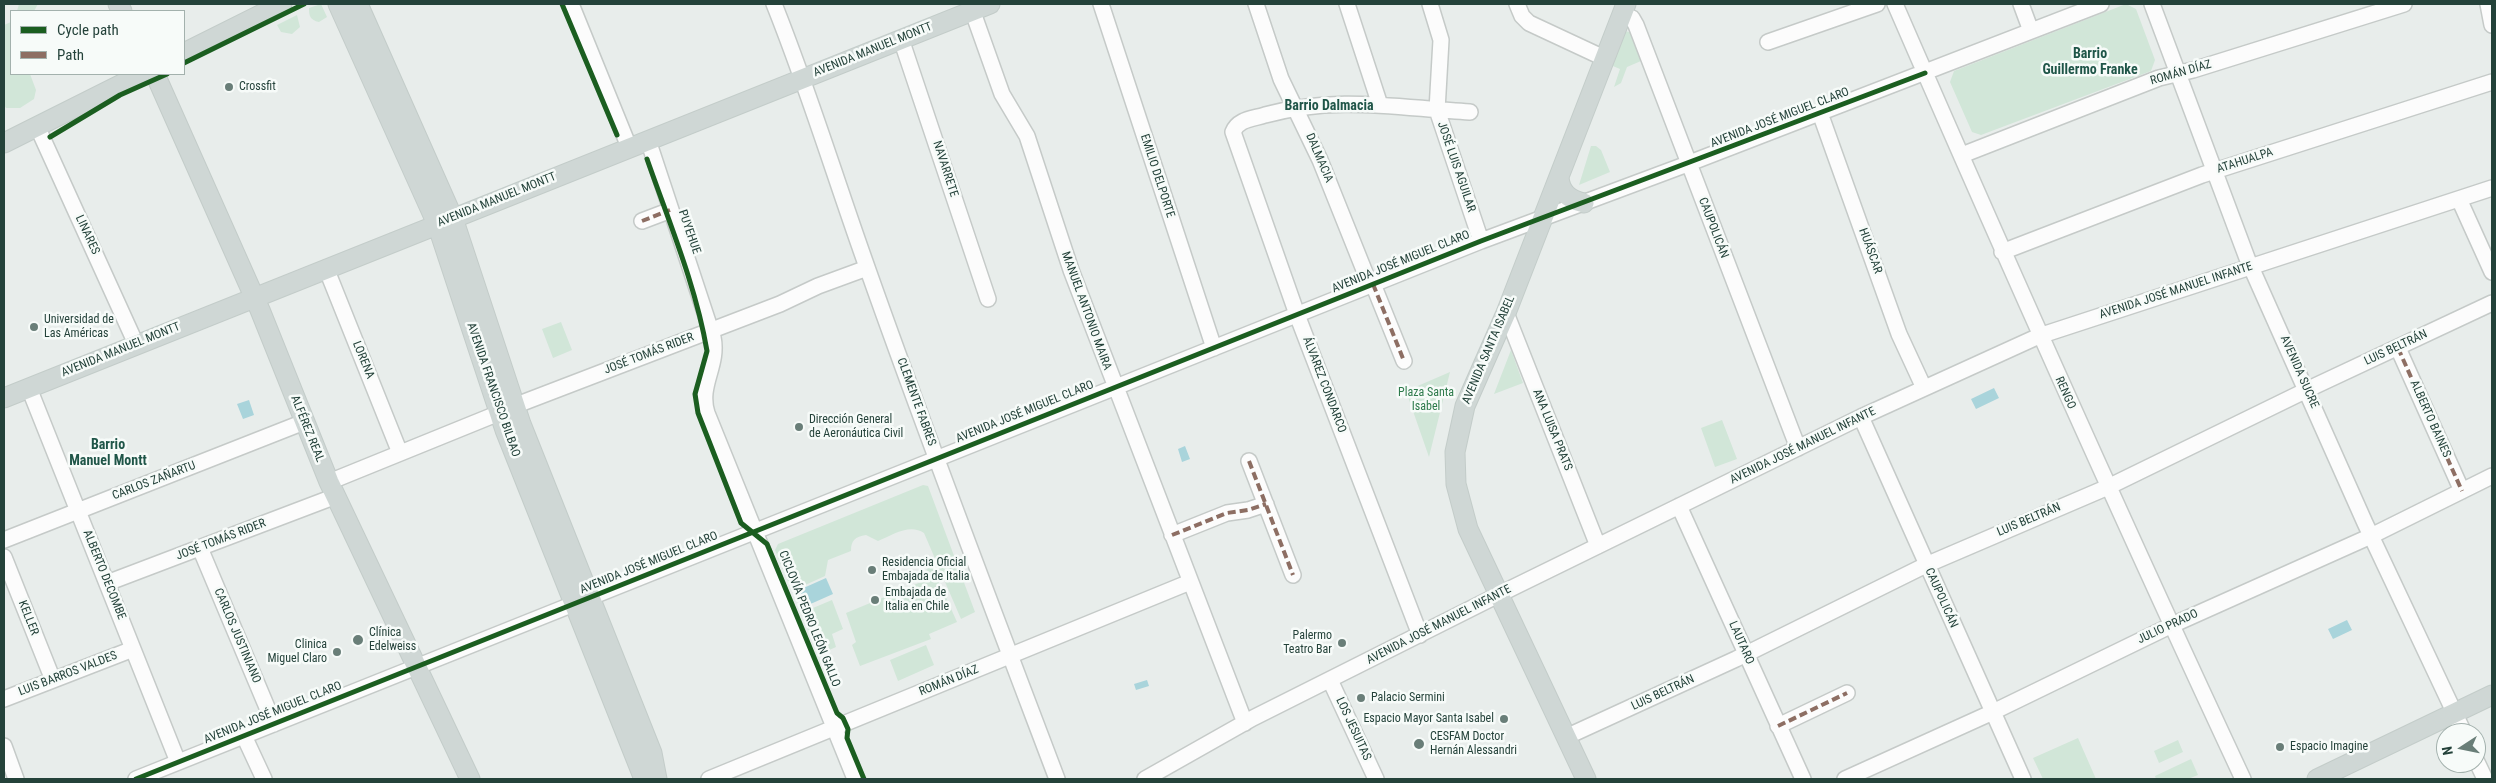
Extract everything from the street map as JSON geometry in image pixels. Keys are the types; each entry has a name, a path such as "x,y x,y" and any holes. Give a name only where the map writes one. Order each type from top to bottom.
{"main road":[{"path":"185,52 282,4"},
{"name":"AVENIDA FRANCISCO BILBAO","path":"338,4 445,221"},
{"name":"AVENIDA FRANCISCO BILBAO","path":"358,4 445,221 507,409 582,601 644,779"},
{"name":"AVENIDA MANUEL MONTT","path":"4,398 901,39 971,7 990,4"},
{"name":"AVENIDA SANTA ISABEL","path":"1586,779 1498,595 1463,514 1456,484 1455,452 1465,406 1506,313 1624,9"},
{"path":"4,143 140,75"},
{"name":"ALFÉREZ REAL","path":"155,75 254,297 333,489 470,779"},
{"path":"1559,177 1561,187 1566,196 1584,203"},
{"name":"AVENIDA FRANCISCO BILBAO","path":"582,601 652,753 657,779"},
{"path":"2317,779 2492,696"}],"street":[{"path":"571,4 629,147"},
{"name":"CLEMENTE FABRES","path":"774,4 804,78 867,268 936,459 1057,779"},
{"name":"EMILIO DELPORTE","path":"1100,4 1214,348"},
{"name":"DALMACIA","path":"1256,4 1281,79 1320,160 1404,362"},
{"path":"1347,4 1380,105"},
{"name":"JOSÉ LUIS AGUILAR","path":"1430,4 1441,40 1437,110 1481,241"},
{"path":"1517,4 1529,23 1604,58"},
{"path":"1768,42 1877,4"},
{"name":"RENGO","path":"1895,4 2039,336 2170,626 2243,779"},
{"path":"2021,4 2031,31"},
{"name":"AVENIDA JOSÉ MIGUEL CLARO","path":"136,779 1481,241 1542,220 2101,4"},
{"name":"AVENIDA SUCRE","path":"2152,4 2251,266 2372,536 2460,723"},
{"name":"ROMÁN DÍAZ","path":"1962,155 2143,84 2404,4"},
{"path":"2488,4 2492,24"},
{"name":"MANUEL ANTONIO MAIRA","path":"971,7 1002,94 1027,136 1061,244 1245,722"},
{"name":"CAUPOLICÁN","path":"1624,9 1636,25 1798,448"},
{"name":"NAVARRETE","path":"901,39 988,299"},
{"name":"ATAHUALPA","path":"2002,252 2214,171 2492,82"},
{"path":"1296,108 1326,103 1470,112"},
{"name":"ÁLVAREZ CONDARCO","path":"1296,108 1244,121 1238,124 1233,132 1297,314 1420,635"},
{"name":"HUÁSCAR","path":"1820,113 1899,334 1924,388"},
{"name":"LINARES","path":"37,126 136,344"},
{"name":"PUYEHUE","path":"648,140 711,330 715,357 704,392 704,406 856,779"},
{"name":"AVENIDA JOSÉ MANUEL INFANTE","path":"1153,777 1245,722 1498,595 1861,416 2039,336 2492,188"},
{"path":"2459,200 2492,272"},
{"path":"642,221 671,210"},
{"name":"LORENA","path":"326,268 400,453"},
{"name":"JOSÉ TOMÁS RIDER","path":"107,583 200,548 333,489 400,453 867,268"},
{"name":"LUIS BELTRÁN","path":"1566,737 1746,654 1926,565 2108,487 2307,390 2492,304"},
{"name":"ANA LUISA PRATS","path":"1506,313 1598,546"},
{"name":"ALBERTO BAINES","path":"2398,348 2462,491"},
{"name":"ALBERTO DECOMBE","path":"29,388 178,762"},
{"name":"CAUPOLICÁN","path":"1861,416 2023,779"},
{"name":"CARLOS ZAÑARTU","path":"4,540 304,422"},
{"path":"1249,461 1293,575"},
{"name":"JULIO PRADO","path":"1845,779 1993,712 2170,626 2372,536 2492,476"},
{"path":"1172,535 1227,513 1248,510 1266,504"},
{"name":"LAUTARO","path":"1680,506 1803,779"},
{"name":"CARLOS JUSTINIANO","path":"200,548 274,724"},
{"name":"KELLER","path":"4,556 53,680"},
{"name":"ROMÁN DÍAZ","path":"709,779 1190,582"},
{"name":"LUIS BARROS VALDES","path":"4,700 133,649"},
{"name":"LOS JESUITAS","path":"1330,680 1376,779"},
{"path":"1778,726 1847,693"},
{"path":"244,736 264,779"},
{"path":"4,746 16,779"}],"green space":[{"path":"19,4 38,4 35,10 17,10"},
{"path":"321,4 327,17 319,22 311,17 309,8"},
{"path":"2126,4 2136,9 2155,60 2151,71 1981,135 1972,132 1950,82 1954,71"},
{"path":"297,15 300,27 292,34 281,32 277,25"},
{"path":"10,22 10,75 30,75 36,90 34,99 20,108 6,108 4,105 4,25"},
{"path":"1623,31 1630,32 1641,61 1627,67 1621,83 1614,87 1620,69 1608,64"},
{"path":"1591,146 1596,146 1601,150 1610,172 1579,185"},
{"path":"561,322 572,350 553,358 542,329"},
{"path":"1511,350 1523,383 1494,394"},
{"name":"Plaza Santa Isabel","path":"1450,372 1429,457 1406,391"},
{"path":"1722,420 1737,459 1715,467 1701,428"},
{"path":"923,485 928,486 975,612 961,619 924,533 913,529 901,531 878,541 866,535 856,538 852,544 851,551 828,560 825,576 792,591 775,550 778,544"},
{"path":"930,562 957,622 929,634 931,639 860,666 852,645 856,642 846,613 921,582"},
{"path":"832,600 843,629 832,634 836,647 818,655 801,613"},
{"path":"926,645 934,665 898,681 890,660"},
{"path":"2078,738 2096,779 2043,779 2033,758"},
{"path":"2178,740 2183,752 2159,763 2154,751"},
{"path":"2191,759 2198,775 2188,779 2156,779 2155,776"}],"water":[{"path":"1994,388 1999,398 1976,409 1971,399"},
{"path":"249,400 254,415 243,419 237,404"},
{"path":"1185,446 1190,459 1182,462 1178,449"},
{"path":"826,578 833,594 806,606 799,590"},
{"path":"2347,620 2352,630 2333,639 2328,629"},
{"path":"1147,680 1149,686 1136,690 1134,684"}],"marked path":[{"path":"642,221 670,210"},
{"path":"1373,284 1404,361"},
{"path":"2398,348 2462,491"},
{"path":"1249,461 1293,575"},
{"path":"1172,535 1227,513 1248,510 1266,504"},
{"path":"1778,726 1847,693"}],"cycle path":[{"path":"185,63 304,4"},
{"path":"562,4 617,135"},
{"path":"136,779 1481,241 1925,73"},
{"path":"50,137 120,95 165,75"},
{"name":"CICLOVÍA PEDRO LEÓN GALLO","path":"647,159 689,278 707,351 695,394 698,413 741,523 767,544 837,713 843,718 848,729 847,738 864,779"}],"place":[{"name":"Crossfit","path":"229,87"},
{"name":"Universidad de Las Américas","path":"34,327"},
{"name":"Dirección General de Aeronáutica Civil","path":"799,427"},
{"name":"Residencia Oficial Embajada de Italia","path":"872,570"},
{"name":"Embajada de Italia en Chile","path":"875,600"},
{"name":"Clínica Edelweiss","path":"358,640"},
{"name":"Palermo Teatro Bar","path":"1342,643"},
{"name":"Clinica Miguel Claro","path":"337,652"},
{"name":"Palacio Sermini","path":"1361,698"},
{"name":"Espacio Mayor Santa Isabel","path":"1504,719"},
{"name":"CESFAM Doctor Hernán Alessandri","path":"1419,744"},
{"name":"Espacio Imagine","path":"2280,747"}],"district":[{"name":"Barrio Guillermo Franke","path":"2090,62"},
{"name":"Barrio Dalmacia","path":"1329,106"},
{"name":"Barrio Manuel Montt","path":"108,454"}]}
